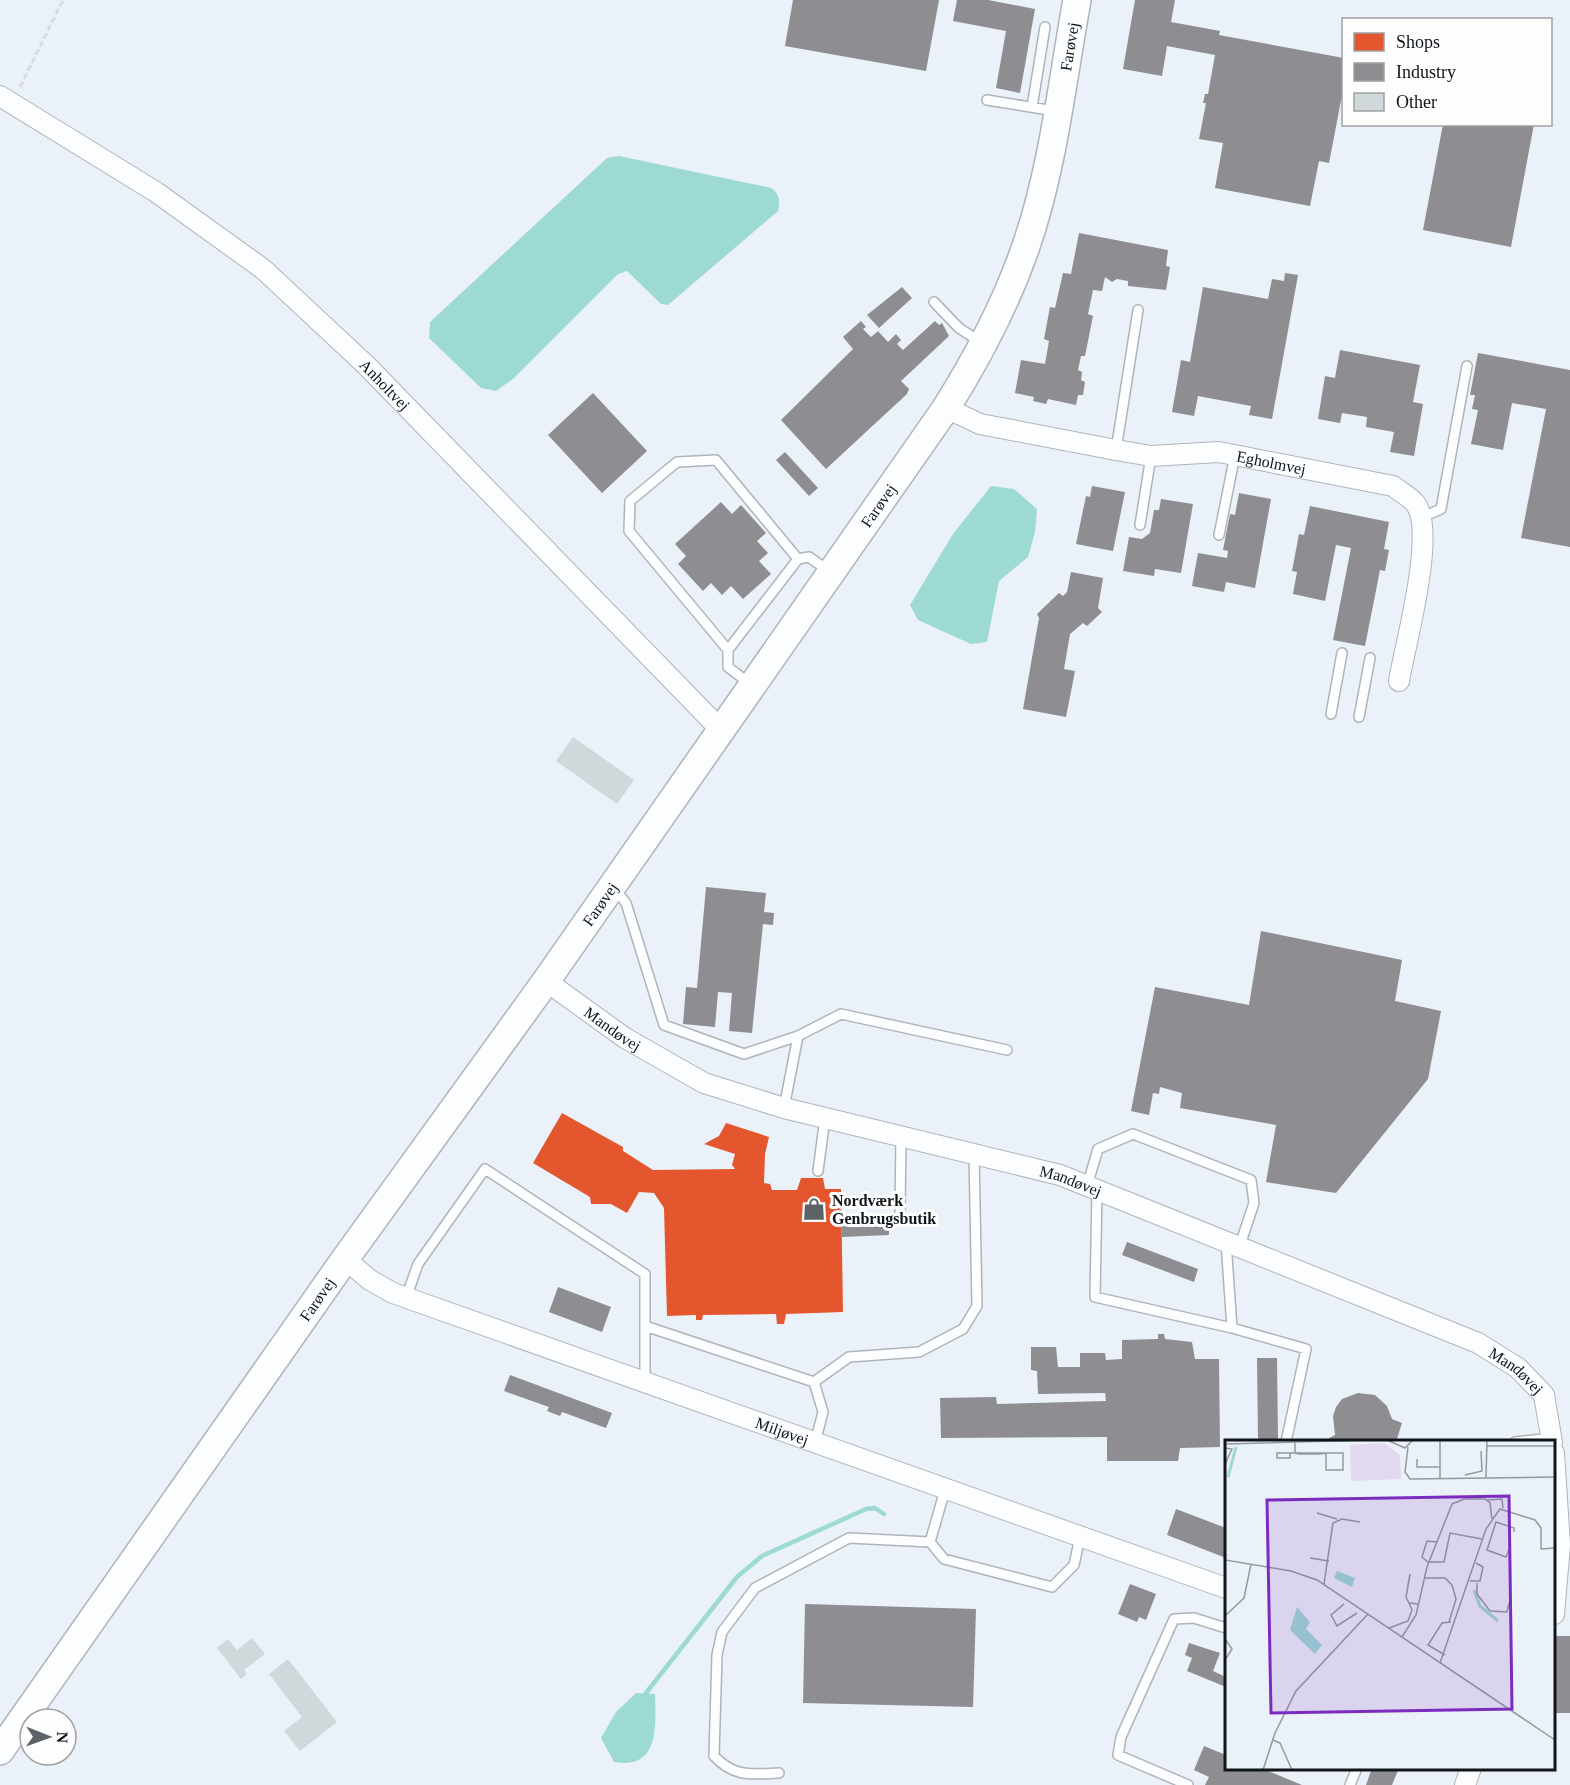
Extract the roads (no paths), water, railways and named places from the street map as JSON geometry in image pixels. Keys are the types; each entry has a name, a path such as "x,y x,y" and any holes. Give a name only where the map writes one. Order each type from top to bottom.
{"street":[{"name":"Farøvej","path":"0,1752 345,1259 546,981 946,408 1003,308 1026,247 1046,171 1044,109 1077,0"},
{"name":"Anholtvej","path":"6,99 156,192 264,269 366,365 721,730"},
{"name":"Egholmvej","path":"946,408 981,424 1116,450 1151,456 1219,452 1393,486 1416,504 1420,518 1423,554 1399,681"},
{"name":"Mandøvej","path":"546,981 625,1038 704,1083 784,1108 1060,1175 1478,1342 1518,1368 1544,1395 1551,1440"},
{"name":"Miljøvej","path":"345,1259 370,1280 406,1298 1225,1587"},
{"name":"Mandøvej","path":"1555,1482 1560,1545 1555,1602"},
{"path":"1465,1785 1470,1770"}],"lane":[{"path":"987,100 1044,109 1046,27"},
{"path":"934,302 959,328 984,344"},
{"path":"1116,450 1138,310"},
{"path":"1420,518 1441,509 1467,366"},
{"path":"1219,535 1235,455"},
{"path":"1140,525 1151,456"},
{"path":"728,650 629,531 630,501 677,462 716,460 798,559"},
{"path":"752,685 728,667 728,650 798,559 809,557 831,573"},
{"path":"1332,714 1342,653"},
{"path":"1359,717 1370,658"},
{"path":"612,885 626,903 664,1025 744,1054 798,1036 841,1014 1007,1050"},
{"path":"784,1108 798,1036"},
{"path":"818,1171 825,1118"},
{"path":"1232,1328 1233,1245 1254,1203 1251,1180 1133,1134 1098,1149 1092,1189 1095,1298 1232,1328 1306,1349 1286,1440"},
{"path":"900,1213 901,1136"},
{"path":"814,1382 849,1357 919,1352 963,1329 977,1306 974,1154"},
{"path":"406,1298 418,1264 485,1169 645,1274 645,1384"},
{"path":"645,1326 814,1382"},
{"path":"814,1382 823,1412 815,1444"},
{"path":"930,1542 945,1490"},
{"path":"779,1773 744,1774 726,1768 714,1756 717,1655 722,1632 755,1587 849,1538 930,1542 944,1559 1052,1587 1074,1565 1080,1537"},
{"path":"1188,1785 1118,1755 1121,1737 1174,1619 1194,1618 1225,1627"},
{"path":"1350,1785 1356,1770"}],"waterway":[{"path":"646,1693 737,1577 762,1556 866,1509 875,1508 884,1514"}],"place":[{"name":"Nordværk Genbrugsbutik","path":"814,1209"}]}
